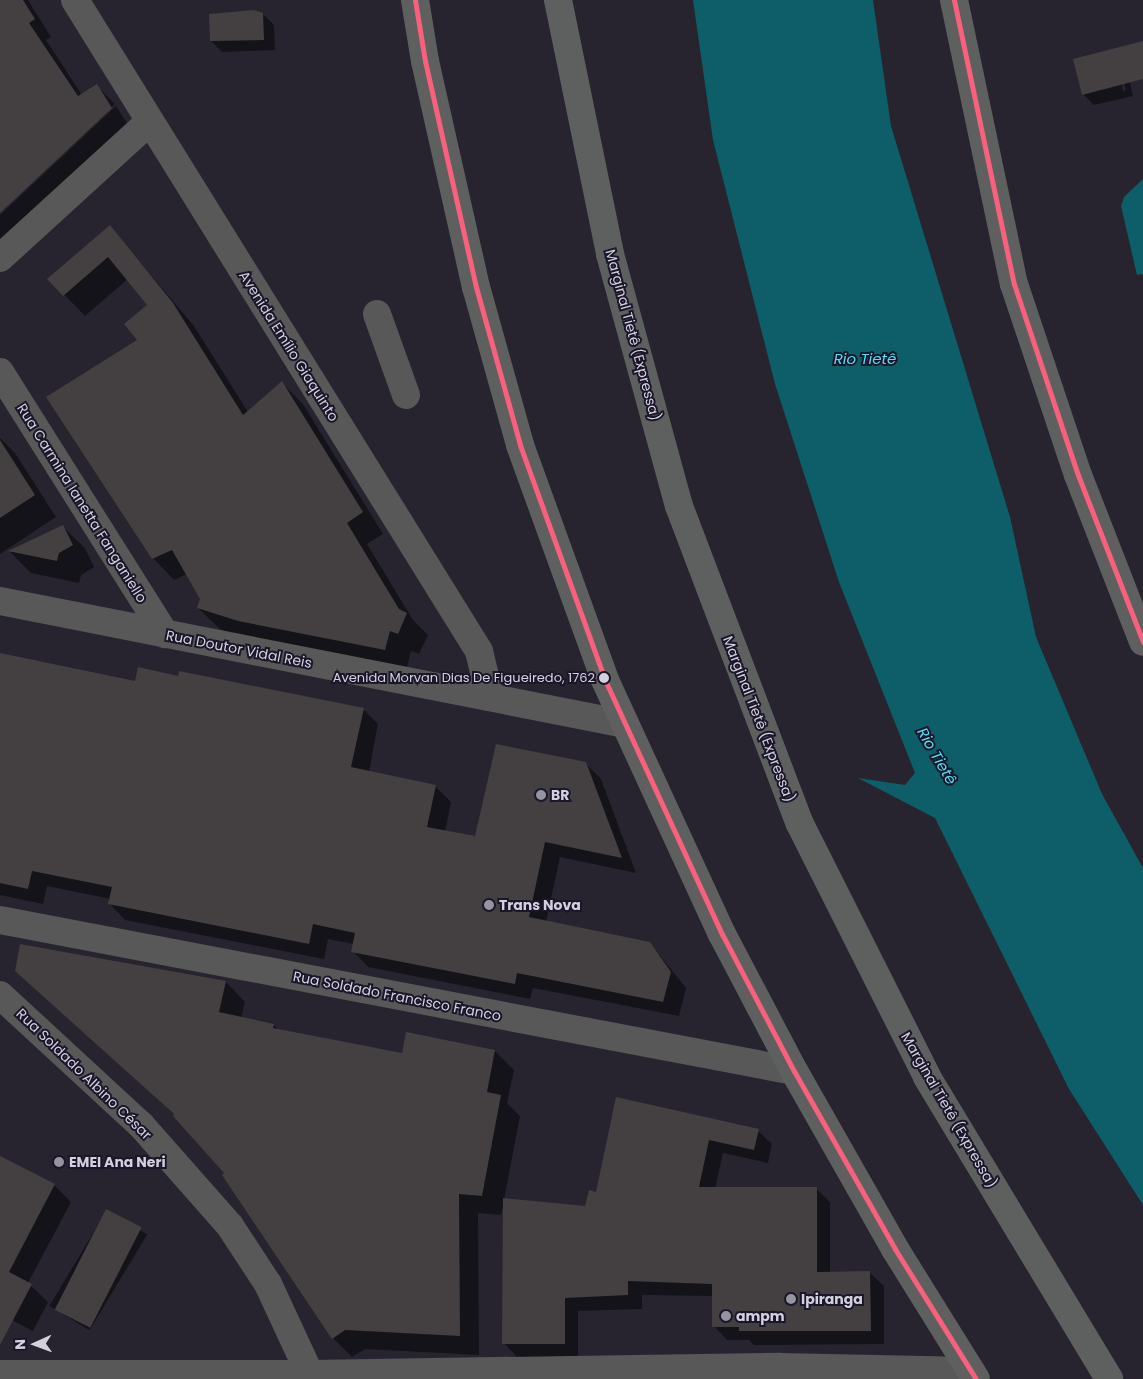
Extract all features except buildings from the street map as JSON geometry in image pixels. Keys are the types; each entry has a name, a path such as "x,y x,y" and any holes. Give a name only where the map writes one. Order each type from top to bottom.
{"highway":[{"path":"415,0 425,62 476,287 520,445 605,680 722,934 794,1071 895,1249 974,1375"},
{"name":"Marginal Tietê (Expressa)","path":"558,0 610,254 679,506 800,824 927,1077 1109,1379"},
{"path":"954,0 1014,284 1078,475 1143,642"}],"street":[{"name":"Avenida Emílio Giaquinto","path":"75,0 479,651 490,697"},
{"path":"0,258 150,121"},
{"path":"377,314 406,395"},
{"name":"Rua Carmina Ianetta Fanganiello","path":"0,372 165,634"},
{"name":"Rua Doutor Vidal Reis","path":"0,602 625,724"},
{"name":"Rua Soldado Francisco Franco","path":"0,920 794,1071"},
{"name":"Rua Soldado Albino César","path":"0,995 141,1126 230,1226 268,1284 312,1376"},
{"path":"0,1374 312,1376 780,1366 974,1375"}],"water":[{"name":"Rio Tietê","path":"693,0 873,0 891,126 1010,517 1036,637 1102,794 1143,868 1143,1205 1069,1089 935,818 858,778 905,785 915,773 839,582 775,384 713,140"},
{"path":"1143,179 1143,274 1137,275 1121,206 1124,197"}],"transit line":[{"path":"415,0 425,61 476,287 520,445 605,680 722,934 794,1071 895,1249 976,1379"},
{"path":"954,0 1014,284 1078,475 1143,642"}],"place":[{"name":"Avenida Morvan Dias De Figueiredo, 1762","path":"604,678"},
{"name":"BR","path":"541,795"},
{"name":"Trans Nova","path":"489,905"},
{"name":"EMEI Ana Neri","path":"59,1162"},
{"name":"Ipiranga","path":"791,1299"},
{"name":"ampm","path":"726,1316"}]}
